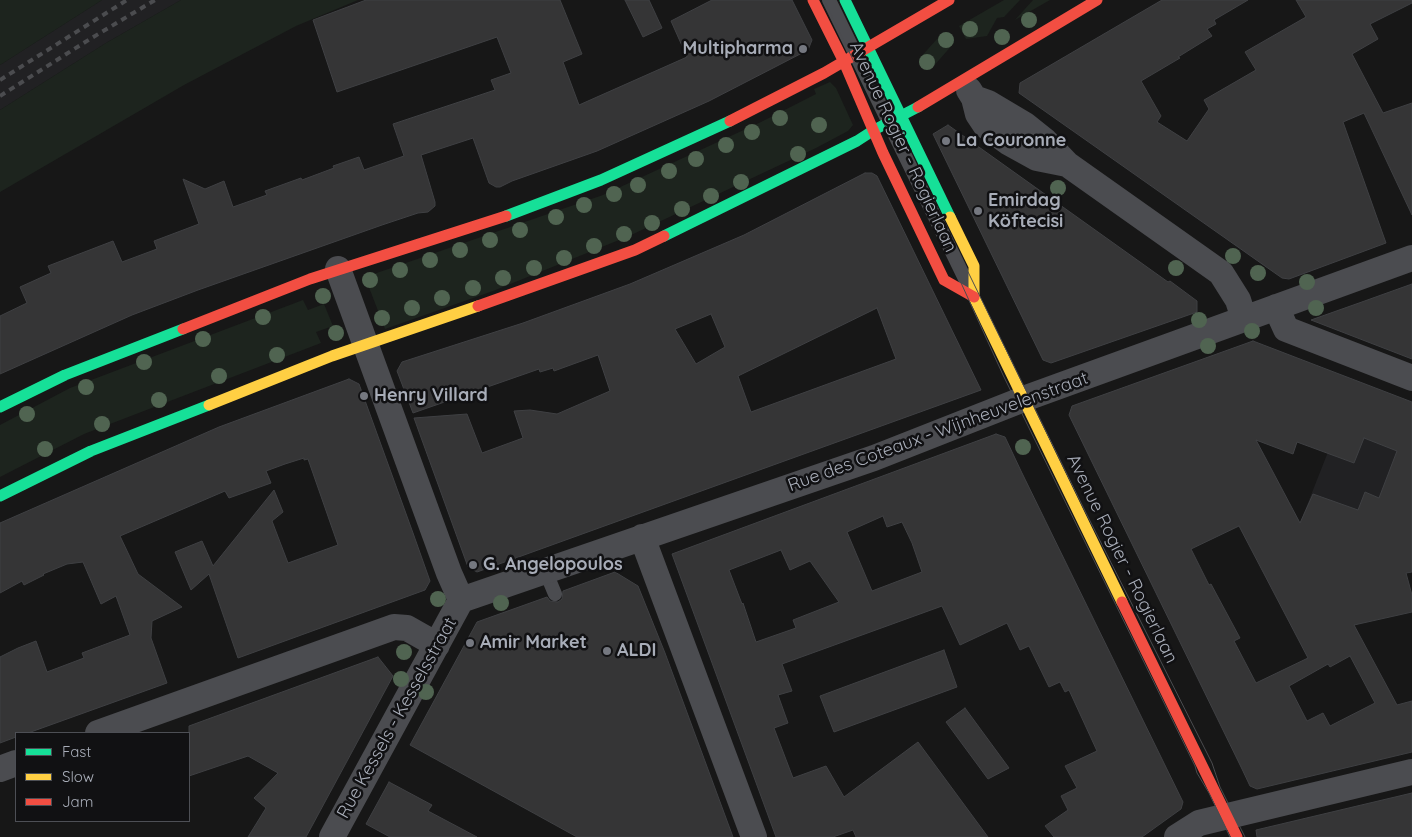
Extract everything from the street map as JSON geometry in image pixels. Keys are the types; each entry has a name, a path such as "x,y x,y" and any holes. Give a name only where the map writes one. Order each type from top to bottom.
{"street":[{"name":"Avenue Rogier - Rogierlaan","path":"813,0 850,58 883,153 944,280 974,297 1232,826"},
{"name":"Avenue Rogier - Rogierlaan","path":"845,0 868,48 895,118"},
{"path":"0,407 64,376 338,270 492,221 601,180 731,121 850,58 949,0"},
{"path":"0,496 91,451 323,359 529,289 635,250 850,145 895,118 968,89 1095,0"},
{"path":"968,89 978,114 986,126 1008,142 1037,158 1067,164 1221,273 1238,300 1244,319"},
{"name":"Rue des Coteaux - Wijnheuvelenstraat","path":"461,600 550,582 642,537 874,458 1023,400 1412,258"},
{"path":"338,270 449,573 461,600"},
{"path":"1276,307 1286,329 1412,378"},
{"path":"642,537 754,837"},
{"name":"Rue Kessels - Kesselsstraat","path":"332,837 461,600"},
{"path":"101,732 394,627 407,628 437,645"},
{"path":"0,769 15,763"},
{"path":"1177,837 1199,823 1232,826 1412,772"}],"lane":[{"name":"Avenue Rogier - Rogierlaan","path":"829,0 850,58 895,118 974,297"}],"shaded area":[{"path":"0,0 102,0 0,65"},
{"path":"102,0 181,0 106,43 0,110 0,65"},
{"path":"181,0 358,0 296,26 184,85 0,192 0,110 106,43"},
{"path":"1004,0 1020,0 1004,17 997,18 987,36 966,39 959,26"},
{"path":"1033,0 1050,0 1015,20"},
{"path":"948,32 954,43 932,68 919,59 937,39"},
{"path":"830,82 836,88 853,125 848,131 629,236 493,291 385,329 365,277 603,195 761,122 816,94 814,89"},
{"path":"303,300 308,310 324,304 333,326 316,332 321,343 84,434 0,477 0,425 70,388"},
{"path":"1412,402 1357,584 1300,523 1339,424"}],"building":[{"path":"366,0 560,0 582,54 563,62 579,105 687,57 671,21 712,0 792,0 812,40 808,50 709,101 597,151 500,187 489,183 473,138 421,155 435,202 435,206 428,212 418,213 382,225 198,290 132,315 0,374 0,316 27,303 20,287 51,273 48,266 113,241 122,262 157,249 154,241 199,224 183,179 205,189 224,181 233,207 267,195 265,191 301,178 302,180 359,157 364,170 404,156 393,124 495,90 491,80 511,73 497,37 337,92 313,20"},
{"path":"625,0 649,0 662,28 643,37"},
{"path":"1162,0 1248,0 1214,20 1216,24 1207,29 1212,36 1141,81 1161,116 1157,122 1187,141 1209,109 1204,100 1256,70 1245,52 1306,17 1296,0 1412,0 1412,3 1370,24 1378,39 1352,54 1383,113 1412,103 1412,215 1364,113 1343,122 1386,243 1289,279 1282,278 1019,93 1020,83"},
{"path":"948,125 1197,301 1197,312 1051,363 1043,360 933,134"},
{"path":"865,173 872,173 877,176 981,390 477,572 468,567 414,418 467,414 482,453 523,438 514,411 530,410 557,414 610,391 598,355 554,371 553,368 540,372 539,369 413,413 397,371 402,362 523,323 630,284 744,235","holes":["877,308 896,359 751,412 738,376","711,314 725,347 696,364 675,329"]},
{"path":"1412,284 1412,359 1311,320 1359,303"},
{"path":"1253,341 1412,402 1412,572 1406,573 1412,595 1412,612 1354,625 1397,705 1412,701 1412,752 1257,789 1250,786 1069,415 1072,406","holes":["1364,438 1397,451 1379,498 1365,492 1358,510 1313,494 1300,523 1256,440 1293,454 1297,442 1354,463","1239,526 1308,658 1256,683 1234,641 1240,638 1211,584 1209,585 1191,549","1350,656 1375,703 1330,726 1323,713 1307,721 1289,686 1328,664 1330,667"]},
{"path":"349,379 359,384 430,581 425,590 238,658 209,574 191,590 175,552 202,541 213,566 274,490 283,512 272,521 288,563 338,545 308,459 304,460 304,458 285,464 266,471 271,483 229,498 225,491 120,536 138,574 182,607 152,621 151,638 167,683 31,732 15,732 15,737 0,743 0,657 36,641 47,672 84,658 82,653 130,635 116,596 101,604 83,562 67,564 43,574 24,585 22,581 0,593 0,523 219,427"},
{"path":"996,434 1005,437 1183,802 1181,809 1142,837 1054,837 1045,826 1068,810 1061,796 1077,788 1065,766 1097,751 1069,690 1065,692 1060,682 1049,687 1029,646 1020,650 1007,623 960,645 942,606 782,664 792,691 778,695 788,723 774,728 793,778 826,766 844,797 918,742 988,837 856,837 853,830 833,837 776,837 672,554","holes":["883,516 887,527 902,522 922,572 872,591 847,532","781,550 790,570 810,561 839,602 793,620 796,628 756,642 743,603 729,570"]},
{"path":"615,572 638,586 665,653 733,837 577,837 410,745 477,622 547,597 550,601 558,602 562,599 563,591"},
{"path":"944,650 957,687 834,732 820,696"},
{"path":"378,657 393,676 306,837 248,837 266,808 254,798 278,773 248,756 190,776 189,726"},
{"path":"965,708 1009,768 988,779 946,722"},
{"path":"389,782 432,805 428,811 477,837 390,837 366,824"},
{"path":"1412,793 1412,837 1257,837 1256,830"}],"tram line":[{"path":"824,0 957,274 1003,375 1230,837"},
{"path":"835,0 1085,511 1212,763 1220,787 1245,837"}],"railway":[{"path":"0,80 127,0"},
{"path":"0,96 155,0"}],"traffic: fast":[{"path":"845,0 950,217"},
{"path":"664,236 857,141 918,107"},
{"path":"506,216 601,180 730,121"},
{"path":"0,407 65,375 183,329"},
{"path":"0,496 91,451 209,405"}],"traffic: slow":[{"path":"950,217 974,266 974,297 1122,602"},
{"path":"209,405 332,356 478,306"}],"traffic: jam":[{"path":"813,0 844,62 883,153 944,280 974,297"},
{"path":"730,121 824,73 949,0"},
{"path":"918,107 1097,0"},
{"path":"183,329 310,279 506,216"},
{"path":"478,306 635,250 664,236"},
{"path":"1122,602 1237,837"}],"place":[{"name":"Multipharma","path":"803,49"},
{"name":"La Couronne","path":"946,141"},
{"name":"Emirdag Köftecisi","path":"978,211"},
{"name":"Henry Villard","path":"364,396"},
{"name":"G. Angelopoulos","path":"473,565"},
{"name":"Amir Market","path":"470,643"},
{"name":"ALDI","path":"607,651"}]}
